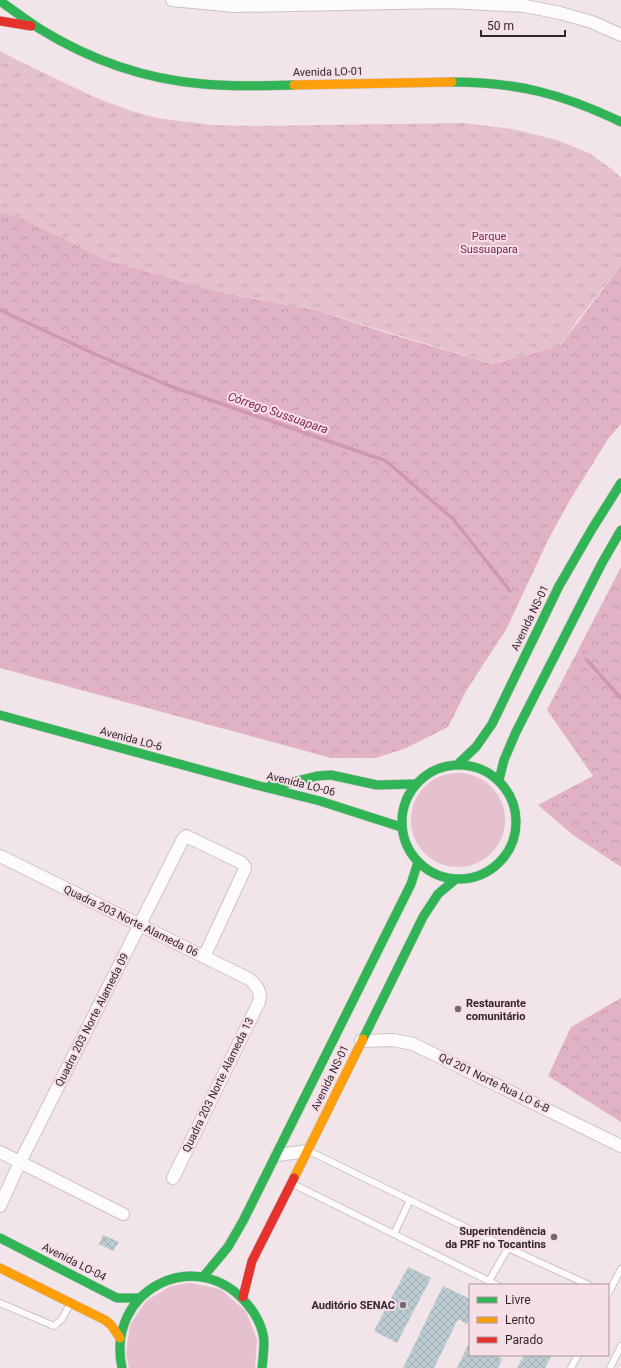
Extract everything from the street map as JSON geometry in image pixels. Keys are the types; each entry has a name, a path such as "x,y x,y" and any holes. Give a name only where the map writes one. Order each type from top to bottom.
{"street":[{"path":"172,0 234,6 448,2 525,6 560,13 592,22 621,35"},
{"name":"Avenida LO-01","path":"0,1 39,28 81,52 145,76 181,83 240,86 451,81 482,82 522,87 546,93 596,111 621,122"},
{"name":"Avenida LO-01","path":"0,21 39,28"},
{"name":"Avenida NS-01","path":"459,763 476,747 492,724 558,586 621,483"},
{"path":"499,780 504,760 516,732 602,562 621,530"},
{"name":"Avenida LO-6","path":"0,715 256,785"},
{"path":"459,763 476,766 499,780 511,796 516,814 516,833 509,851 496,866 480,875 456,879 445,878 431,872 418,862 406,846 401,827 404,804 415,784 430,771 443,766 459,763"},
{"name":"Avenida LO-06","path":"256,785 284,784 318,776 331,775 377,785 415,784"},
{"name":"Avenida LO-06","path":"256,785 320,801 401,827"},
{"name":"Quadra 203 Norte Alameda 09","path":"0,1206 20,1162 139,925 183,839 186,836 244,865 244,871 204,957"},
{"name":"Quadra 203 Norte Alameda 06","path":"0,856 249,979 259,990"},
{"name":"Avenida NS-01","path":"203,1277 228,1247 277,1154 411,884 418,862"},
{"name":"Avenida NS-01","path":"242,1297 252,1262 423,916 438,894 456,879"},
{"name":"Quadra 203 Norte Alameda 13","path":"173,1178 258,1002 260,996 259,990"},
{"name":"Qd 201 Norte Rua LO 6-B","path":"361,1041 393,1040 413,1044 621,1146"},
{"path":"277,1154 308,1151"},
{"path":"0,1152 123,1214"},
{"name":"Avenida LO-04","path":"0,1238 117,1298 139,1298"},
{"path":"0,1268 105,1320 111,1325 120,1338"},
{"path":"122,1368 119,1354 120,1338 126,1318 139,1298 166,1280 182,1277 203,1277 226,1285 251,1306 259,1320 264,1340 262,1368"},
{"path":"264,1356 269,1368"}],"lane":[{"path":"308,1151 508,1248 587,1284"},
{"path":"292,1183 495,1284"},
{"path":"394,1234 410,1200"},
{"path":"489,1281 508,1248"},
{"path":"609,1292 621,1269"},
{"path":"0,1303 54,1326 62,1319 70,1303"},
{"path":"610,1368 621,1346"},
{"path":"571,1368 577,1356"}],"green space":[{"name":"Parque Sussuapara","path":"0,51 94,97 134,112 157,118 212,125 254,126 464,123 512,129 557,140 589,153 613,170 621,178 621,265 577,321 560,346 492,364 316,310 227,294 107,260 22,218 0,212"},
{"path":"0,212 22,218 107,260 227,294 316,310 492,364 560,346 621,265 621,424 608,439 570,500 548,540 507,628 466,691 448,727 406,748 376,758 331,758 0,668"},
{"path":"621,567 621,867 573,835 538,805 593,776 547,710"},
{"path":"449,773 467,773 476,776 492,786 502,802 505,811 505,829 502,838 492,854 476,864 467,867 449,867 440,864 424,854 414,838 411,829 411,811 414,802 424,786 440,776"},
{"path":"621,998 621,1122 548,1076 571,1027"},
{"path":"190,1283 220,1289 246,1311 257,1340 255,1368 129,1368 126,1354 130,1325 146,1301 171,1286"}],"building":[{"path":"103,1235 119,1242 113,1251 99,1244"},
{"name":"Auditório SENAC","path":"408,1267 431,1278 397,1343 374,1331"},
{"path":"443,1286 469,1299 469,1320 467,1324 458,1319 434,1368 403,1368"},
{"path":"469,1343 469,1356 500,1356 502,1359 498,1368 457,1368"},
{"path":"523,1356 551,1356 545,1368 517,1368"}],"waterway":[{"name":"Córrego Sussuapara","path":"0,310 97,355 170,386 386,461 453,519 510,591"},
{"name":"Córrego Sussuapara","path":"586,659 621,698"}],"traffic: fast":[{"path":"0,1 35,26 78,50 98,59 139,73 160,78 214,85 294,85"},
{"path":"452,82 498,84 519,87 559,97 600,112 621,122"},
{"path":"459,763 476,747 492,724 559,586 621,483"},
{"path":"499,780 504,760 516,732 602,563 621,530"},
{"path":"0,715 320,801 401,827"},
{"path":"459,765 481,769 500,781 512,800 516,822 512,844 500,863 481,875 459,879 437,875 418,863 406,844 402,822 406,800 418,781 437,769 459,765"},
{"path":"271,785 284,784 317,776 331,775 377,785 415,784"},
{"path":"203,1277 228,1247 243,1221 411,884 418,862"},
{"path":"363,1039 423,917 438,894 456,879"},
{"path":"0,1238 117,1298 139,1298"},
{"path":"122,1368 120,1340 127,1316 141,1297 160,1284 182,1277 205,1278 228,1287 248,1305 259,1322 262,1331 264,1341 262,1368"}],"traffic: slow":[{"path":"294,85 452,82"},
{"path":"294,1178 363,1039"},
{"path":"0,1268 105,1320 111,1325 120,1338"}],"traffic: jam":[{"path":"0,21 31,26"},
{"path":"243,1297 252,1261 294,1178"}],"place":[{"name":"Restaurante comunitário","path":"458,1009"},
{"name":"Superintendência da PRF no Tocantins","path":"554,1237"},
{"name":"Auditório SENAC","path":"403,1305"}]}
